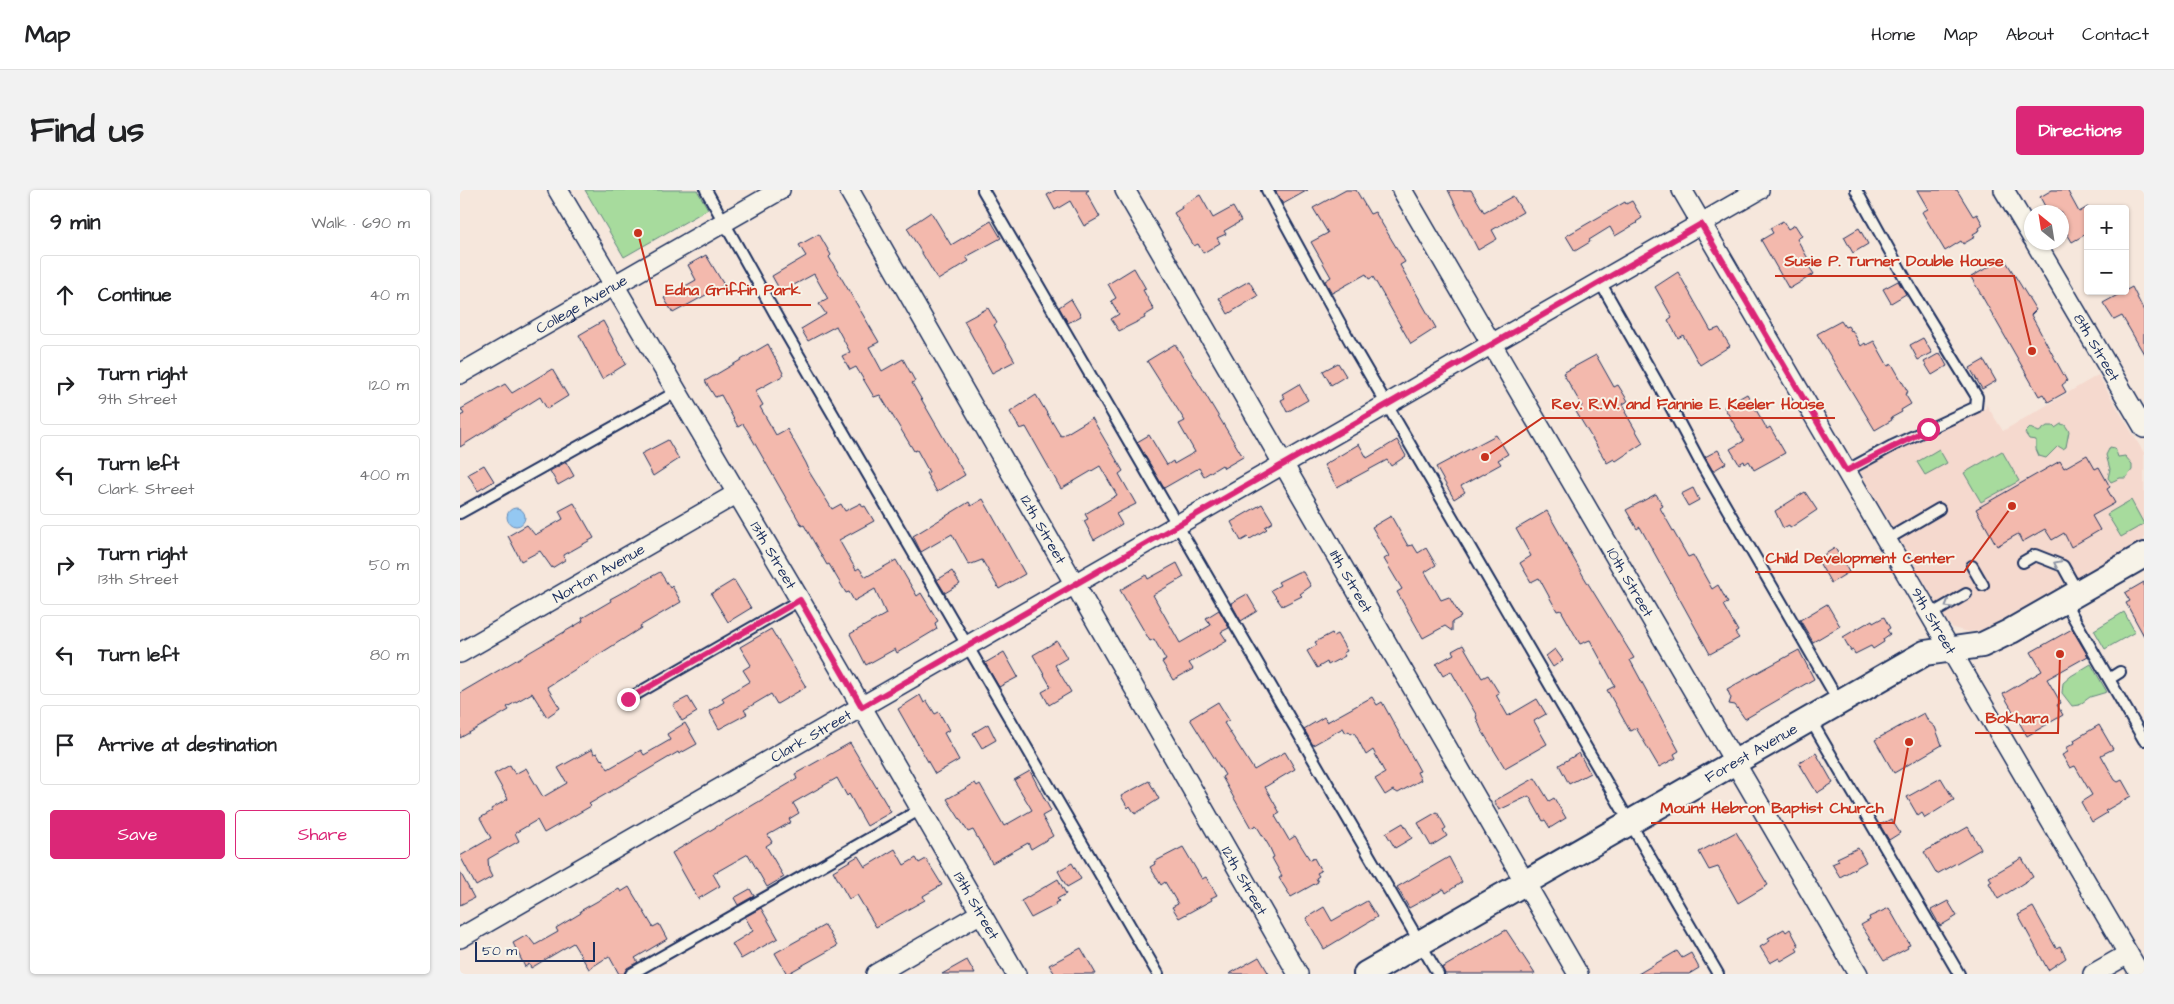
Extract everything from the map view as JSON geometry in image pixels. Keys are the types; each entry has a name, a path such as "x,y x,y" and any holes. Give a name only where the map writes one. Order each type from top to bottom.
{"street":[{"name":"13th Street","path":"558,190 800,600 1016,974"},
{"name":"College Avenue","path":"460,374 780,190"},
{"name":"12th Street","path":"849,190 1298,974"},
{"name":"11th Street","path":"1125,190 1282,465 1578,974"},
{"name":"10th Street","path":"1402,190 1858,974"},
{"name":"9th Street","path":"1682,190 2140,974"},
{"name":"Clark Street","path":"460,938 1759,190"},
{"path":"2004,190 2024,224"},
{"name":"8th Street","path":"2040,250 2144,428"},
{"name":"Norton Avenue","path":"460,653 736,494"},
{"name":"Forest Avenue","path":"1366,974 1925,653 1982,644 2011,631 2144,555"},
{"path":"876,974 981,913"},
{"path":"2093,974 2128,954"}],"lane":[{"path":"706,190 773,311 1158,974"},
{"path":"983,190 1438,974"},
{"path":"1267,190 1310,270 1718,974"},
{"path":"1846,471 1892,446 1976,407 1978,403 1977,397 1912,291 1856,190"},
{"path":"1600,282 1700,462 1771,581 1839,702"},
{"path":"460,513 676,392"},
{"path":"1886,540 1939,509"},
{"path":"2023,562 2035,555 2063,566 2071,597 2109,679 2144,740"},
{"path":"1972,566 1983,585"},
{"path":"1930,615 1966,594"},
{"path":"628,699 800,600"},
{"path":"2109,679 2120,672"},
{"path":"1810,719 1959,974"},
{"path":"631,974 921,809"}],"shaded area":[{"path":"2098,375 2144,453 2144,540 1983,630 1968,632 1953,628 1948,623 1860,472 1865,465 1929,433 1986,408 1986,404 2003,431"}],"green space":[{"path":"585,190 697,190 708,209 624,257"},
{"path":"2061,424 2065,425 2069,431 2066,447 2063,449 2058,446 2046,458 2039,456 2036,449 2036,440 2029,439 2025,433 2030,428 2039,432 2047,426 2055,428"},
{"path":"2110,447 2115,448 2118,457 2125,456 2132,464 2132,470 2126,478 2120,478 2111,482 2108,478 2110,469 2106,455"},
{"path":"1939,449 1947,463 1925,475 1917,462"},
{"path":"2002,451 2019,481 1981,502 1964,473"},
{"path":"2131,500 2144,524 2121,537 2107,514"},
{"path":"2124,612 2135,632 2105,649 2094,630"},
{"path":"2091,664 2107,692 2090,697 2079,705 2072,706 2062,693 2063,683"}],"water":[{"path":"516,508 522,511 525,517 522,523 516,526 510,523 507,517 510,511"}],"building":[{"path":"1056,190 1089,190 1086,192 1100,217 1084,226 1070,201 1055,210 1047,195"},
{"path":"1275,190 1308,190 1283,204"},
{"path":"1346,190 1356,190 1370,214 1375,212 1405,262 1400,265 1436,328 1411,344 1373,277 1369,279 1366,274 1332,293 1325,281 1331,277 1311,242 1328,233 1313,208"},
{"path":"1448,190 1471,190 1484,212 1513,196 1523,212 1492,230 1497,239 1478,250"},
{"path":"1917,190 1957,190 1973,216 1977,214 1983,225 1979,228 1980,230 1973,234 1975,237 1963,244 1961,241 1945,251 1922,212 1928,209"},
{"path":"2052,190 2067,190 2079,212 2084,209 2084,235 2072,242 2069,237 2069,205 2044,205 2040,197"},
{"path":"1200,195 1213,218 1233,207 1241,221 1224,231 1226,234 1217,238 1220,243 1203,253 1198,244 1194,246 1174,213 1182,208 1181,206"},
{"path":"1632,201 1642,218 1637,223 1615,236 1610,227 1575,251 1566,236 1625,202 1626,204"},
{"path":"931,212 951,245 991,221 1001,238 966,257 969,261 938,280 907,228"},
{"path":"1783,221 1788,229 1795,225 1802,236 1797,239 1811,264 1808,265 1814,274 1789,289 1761,240 1773,233 1770,228"},
{"path":"1859,228 1868,244 1853,253 1844,237"},
{"path":"819,234 831,255 829,257 879,342 869,347 882,371 903,359 915,381 912,383 965,475 937,492 926,473 929,472 917,450 914,451 880,395 874,397 856,367 850,370 842,356 850,352 836,326 808,341 801,329 826,314 819,304 828,299 814,274 781,292 772,276 806,256 799,245"},
{"path":"706,255 724,285 673,313 664,298 696,280 688,265"},
{"path":"2004,258 2036,310 2031,315 2067,381 2062,385 2066,392 2048,402 2043,394 2039,396 1971,277"},
{"path":"1134,268 1146,289 1143,290 1154,310 1144,316 1145,318 1119,331 1111,319 1119,314 1111,301 1116,298 1108,284"},
{"path":"1678,272 1711,331 1719,328 1730,346 1700,365 1683,335 1678,338 1668,320 1672,317 1655,287"},
{"path":"1249,281 1258,296 1228,314 1219,298"},
{"path":"1898,281 1906,294 1891,303 1883,289"},
{"path":"2132,287 2144,311 2144,354 2122,316 2114,320 2103,303 2118,295 2129,295 2129,289"},
{"path":"1071,299 1081,316 1068,323 1059,307"},
{"path":"988,308 997,323 994,325 1015,361 992,373 964,321"},
{"path":"603,321 626,364 602,379 579,335"},
{"path":"1841,321 1845,327 1848,326 1852,330 1861,346 1874,341 1888,366 1892,364 1908,392 1905,394 1911,404 1891,418 1892,420 1875,430 1817,334"},
{"path":"1923,338 1932,353 1918,360 1910,345"},
{"path":"768,344 784,375 755,391 763,405 760,407 776,435 787,429 808,470 832,509 841,504 845,511 861,503 874,521 839,540 856,570 859,568 866,577 896,560 917,596 921,593 938,621 935,623 937,629 897,653 895,649 866,665 850,634 886,614 875,589 854,601 849,592 846,593 804,525 802,526 747,430 743,424 738,427 721,395 715,397 705,381"},
{"path":"1175,344 1243,457 1224,468 1222,465 1204,476 1199,468 1164,488 1137,442 1149,435 1167,465 1173,461 1174,464 1195,452 1179,424 1185,421 1147,361"},
{"path":"1940,353 1947,366 1932,375 1924,362"},
{"path":"1596,355 1614,387 1618,385 1628,401 1623,404 1627,411 1625,412 1643,443 1616,461 1614,459 1607,463 1575,410 1582,406 1563,373"},
{"path":"1984,360 1996,381 1982,389 1970,368"},
{"path":"1338,363 1346,376 1331,385 1323,371"},
{"path":"552,369 568,396 547,409 540,397 460,447 460,416 464,414 461,409 505,384 512,393"},
{"path":"1299,384 1308,400 1287,412 1281,400 1285,398 1282,394"},
{"path":"1747,394 1767,429 1770,427 1785,453 1754,470 1749,461 1745,464 1744,461 1739,464 1730,449 1744,441 1724,407"},
{"path":"1036,395 1062,436 1092,418 1123,471 1119,474 1136,504 1116,514 1122,524 1094,540 1084,521 1088,519 1085,514 1117,495 1100,466 1061,489 1026,427 1020,429 1010,412"},
{"path":"1496,435 1508,454 1498,460 1501,464 1461,486 1465,492 1454,499 1436,467"},
{"path":"668,440 679,459 653,476 641,454"},
{"path":"1397,440 1406,456 1391,466 1387,460 1337,487 1324,465 1359,444 1367,458"},
{"path":"1718,450 1726,463 1713,471 1705,457"},
{"path":"2087,455 2095,469 2099,467 2110,487 2107,489 2115,503 2092,516 2100,530 2071,547 2064,533 2052,540 2045,529 2022,542 2018,534 1997,546 1976,509 2060,461 2064,468"},
{"path":"566,462 574,476 558,485 550,471"},
{"path":"484,465 494,481 478,491 468,474"},
{"path":"1693,488 1699,500 1688,506 1681,494"},
{"path":"1805,492 1817,510 1790,528 1789,525 1783,528 1775,511"},
{"path":"1656,494 1663,506 1660,508 1688,557 1693,555 1712,589 1718,585 1728,603 1723,605 1738,631 1735,633 1739,638 1710,654 1640,527 1637,529 1626,510"},
{"path":"983,499 1025,574 999,589 982,560 969,565 952,534 921,552 913,536 969,502 971,506"},
{"path":"574,503 594,538 564,555 565,560 552,568 540,551 521,561 508,536 527,525 535,535 563,519 559,511"},
{"path":"1262,504 1273,522 1265,527 1267,529 1250,539 1248,537 1241,541 1231,522"},
{"path":"1547,511 1584,577 1634,658 1630,660 1679,751 1674,754 1676,758 1659,767 1636,728 1630,731 1607,690 1615,686 1590,640 1580,644 1561,610 1557,611 1539,578 1531,582 1520,563 1531,556 1516,529"},
{"path":"1391,516 1408,546 1413,545 1418,553 1426,548 1436,565 1425,572 1441,600 1449,597 1461,617 1452,622 1452,631 1445,626 1423,638 1397,592 1402,589 1384,559 1389,556 1372,527"},
{"path":"1835,548 1849,572 1831,583 1817,559"},
{"path":"1177,563 1184,577 1153,595 1180,643 1211,625 1206,618 1219,610 1229,628 1221,632 1227,641 1189,663 1193,669 1173,680 1162,662 1166,660 1154,639 1150,641 1120,590 1146,575 1148,579"},
{"path":"952,571 960,584 945,593 937,580"},
{"path":"660,572 670,588 672,586 681,602 640,626 641,628 547,687 560,708 547,717 532,693 507,707 509,710 460,738 460,693 583,621 582,618 611,601 610,599"},
{"path":"1298,572 1303,572 1311,586 1300,594 1302,596 1282,606 1271,590 1280,585 1278,582"},
{"path":"734,580 751,608 728,622 711,594"},
{"path":"2144,582 2144,636 2126,603 2130,601 2125,593"},
{"path":"1247,594 1257,611 1241,621 1231,603"},
{"path":"1827,604 1840,626 1813,642 1800,620"},
{"path":"1884,617 1890,628 1887,630 1890,634 1883,639 1884,642 1873,649 1871,646 1855,654 1853,650 1851,651 1843,637 1872,620 1873,623"},
{"path":"771,629 806,687 777,704 771,694 744,710 747,714 719,729 709,711 724,702 722,698 750,681 743,670 751,665 740,647"},
{"path":"2072,629 2088,656 2047,679 2061,703 2057,705 2063,715 2027,736 2003,694 2042,671 2031,652"},
{"path":"1332,633 1333,636 1337,634 1347,651 1343,653 1345,656 1328,665 1327,662 1317,668 1307,651 1317,645 1315,642"},
{"path":"1057,641 1067,658 1055,665 1071,692 1049,705 1042,692 1051,687 1033,655"},
{"path":"1463,645 1482,678 1488,675 1499,693 1496,695 1508,716 1537,699 1546,714 1534,721 1547,744 1505,768 1481,729 1477,716 1451,671 1443,676 1436,664 1454,654 1452,651"},
{"path":"1555,649 1563,660 1553,667 1546,656"},
{"path":"1799,650 1814,679 1745,719 1735,705 1729,704 1731,698 1727,689"},
{"path":"1004,652 1018,677 999,687 985,663"},
{"path":"920,695 924,703 927,701 935,714 939,712 949,730 944,733 959,760 935,774 898,709"},
{"path":"688,697 697,712 682,721 673,705"},
{"path":"1372,697 1377,705 1382,702 1420,771 1417,772 1421,780 1398,793 1393,790 1385,795 1375,779 1385,773 1373,750 1366,755 1354,732 1351,734 1349,731 1346,733 1343,728 1313,745 1304,729 1324,717 1327,722"},
{"path":"1218,702 1229,720 1224,723 1254,770 1285,752 1295,769 1265,787 1280,813 1275,816 1289,840 1295,836 1310,860 1314,858 1321,871 1317,873 1319,876 1316,878 1318,882 1291,897 1279,878 1282,876 1272,858 1274,857 1269,846 1256,825 1251,828 1222,777 1225,775 1190,719"},
{"path":"1924,713 1928,721 1935,727 1942,745 1894,773 1875,740"},
{"path":"685,723 697,744 679,754 678,752 589,804 591,806 544,833 537,820 515,833 519,841 488,859 489,871 492,877 476,886 460,856 491,838 480,818 508,799 494,774 510,765 515,774 526,768 543,797 567,783 558,768 592,749 594,754 597,753 602,759 608,769 641,750 644,755 670,740 667,734"},
{"path":"988,724 996,740 982,748 973,733"},
{"path":"2099,725 2113,749 2101,755 2115,780 2118,782 2122,780 2131,796 2105,811 2107,813 2092,822 2081,802 2092,795 2075,766 2070,768 2062,755 2068,752 2066,748 2075,743 2074,740"},
{"path":"850,743 891,812 867,826 849,794 847,796 837,778 793,803 799,813 789,819 791,822 768,835 772,842 766,846 784,877 767,887 748,854 713,874 720,886 698,899 672,853 797,779 795,774"},
{"path":"1579,753 1590,773 1569,784 1559,765"},
{"path":"1816,753 1833,783 1817,793 1799,763"},
{"path":"1030,771 1051,811 1042,816 1053,836 1031,849 1028,843 992,863 973,830 968,832 947,799 975,783 977,786 980,784 1004,826 1032,810 1014,780"},
{"path":"1535,778 1549,801 1554,798 1566,818 1550,828 1545,820 1543,821 1529,796 1499,810 1494,801"},
{"path":"1941,778 1954,800 1925,818 1922,813 1918,816 1907,797"},
{"path":"1149,781 1159,799 1135,814 1130,806 1128,808 1121,796"},
{"path":"1437,812 1446,828 1443,830 1447,836 1431,846 1418,823"},
{"path":"1891,819 1900,833 1889,840 1880,825"},
{"path":"1403,823 1412,838 1395,848 1386,833"},
{"path":"1968,827 1981,849 1937,874 1924,852"},
{"path":"1736,832 1768,885 1738,903 1718,867 1709,870 1699,852"},
{"path":"1183,847 1202,879 1206,877 1217,895 1211,898 1212,900 1179,918 1172,907 1178,904 1165,882 1161,885 1150,867 1155,864 1154,862"},
{"path":"1858,848 1866,862 1840,877 1832,864 1839,861 1837,858"},
{"path":"895,849 904,865 916,858 919,863 926,859 942,885 923,896 925,900 876,927 857,895 849,899 833,871 858,856 865,867"},
{"path":"1449,857 1462,882 1446,893 1444,889 1409,908 1397,887"},
{"path":"2022,858 2033,877 1998,899 1989,883 1992,881 1989,877"},
{"path":"1072,863 1081,879 1067,887 1058,871"},
{"path":"460,872 474,898 460,905"},
{"path":"1058,879 1066,894 1057,899 1059,901 1055,903 1056,905 1031,918 1021,901"},
{"path":"629,887 653,927 659,924 667,939 635,958 638,962 627,968 624,974 619,974 609,956 589,969 573,943 531,968 529,964 525,967 513,943 527,935 535,945 558,932 556,928 581,913 580,911 619,889 621,892"},
{"path":"750,889 754,896 738,905 734,898"},
{"path":"1367,901 1377,917 1324,949 1306,918 1324,907 1332,921"},
{"path":"1948,901 1957,916 1940,926 1931,910"},
{"path":"2033,907 2056,948 2060,946 2066,958 2048,970 2018,915"},
{"path":"761,908 778,938 741,959 732,944 753,931 745,917"},
{"path":"1889,908 1910,945 1907,946 1908,948 1884,961 1861,925 1870,920 1869,917"},
{"path":"825,925 837,946 787,974 775,953"},
{"path":"1784,929 1786,932 1790,929 1799,946 1796,948 1798,951 1781,961 1779,958 1770,963 1760,947 1770,941 1768,938"},
{"path":"1506,930 1535,974 1445,974 1442,968"},
{"path":"1081,948 1096,974 1055,974 1049,965"},
{"path":"1677,951 1682,958 1691,953 1699,968 1689,974 1638,974"},
{"path":"1259,957 1269,974 1229,974"},
{"path":"967,960 975,974 942,974"}],"place":[{"name":"Edna Griffin Park","path":"638,233"},
{"name":"Susie P. Turner Double House","path":"2032,351"},
{"name":"Rev. R.W. and Fannie E. Keeler House","path":"1485,457"},
{"name":"Child Development Center","path":"2012,506"},
{"name":"Bokhara","path":"2060,654"},
{"name":"Mount Hebron Baptist Church","path":"1909,742"}],"route":[{"path":"628,699 800,600 862,707 1701,224 1846,471 1928,429"}]}
